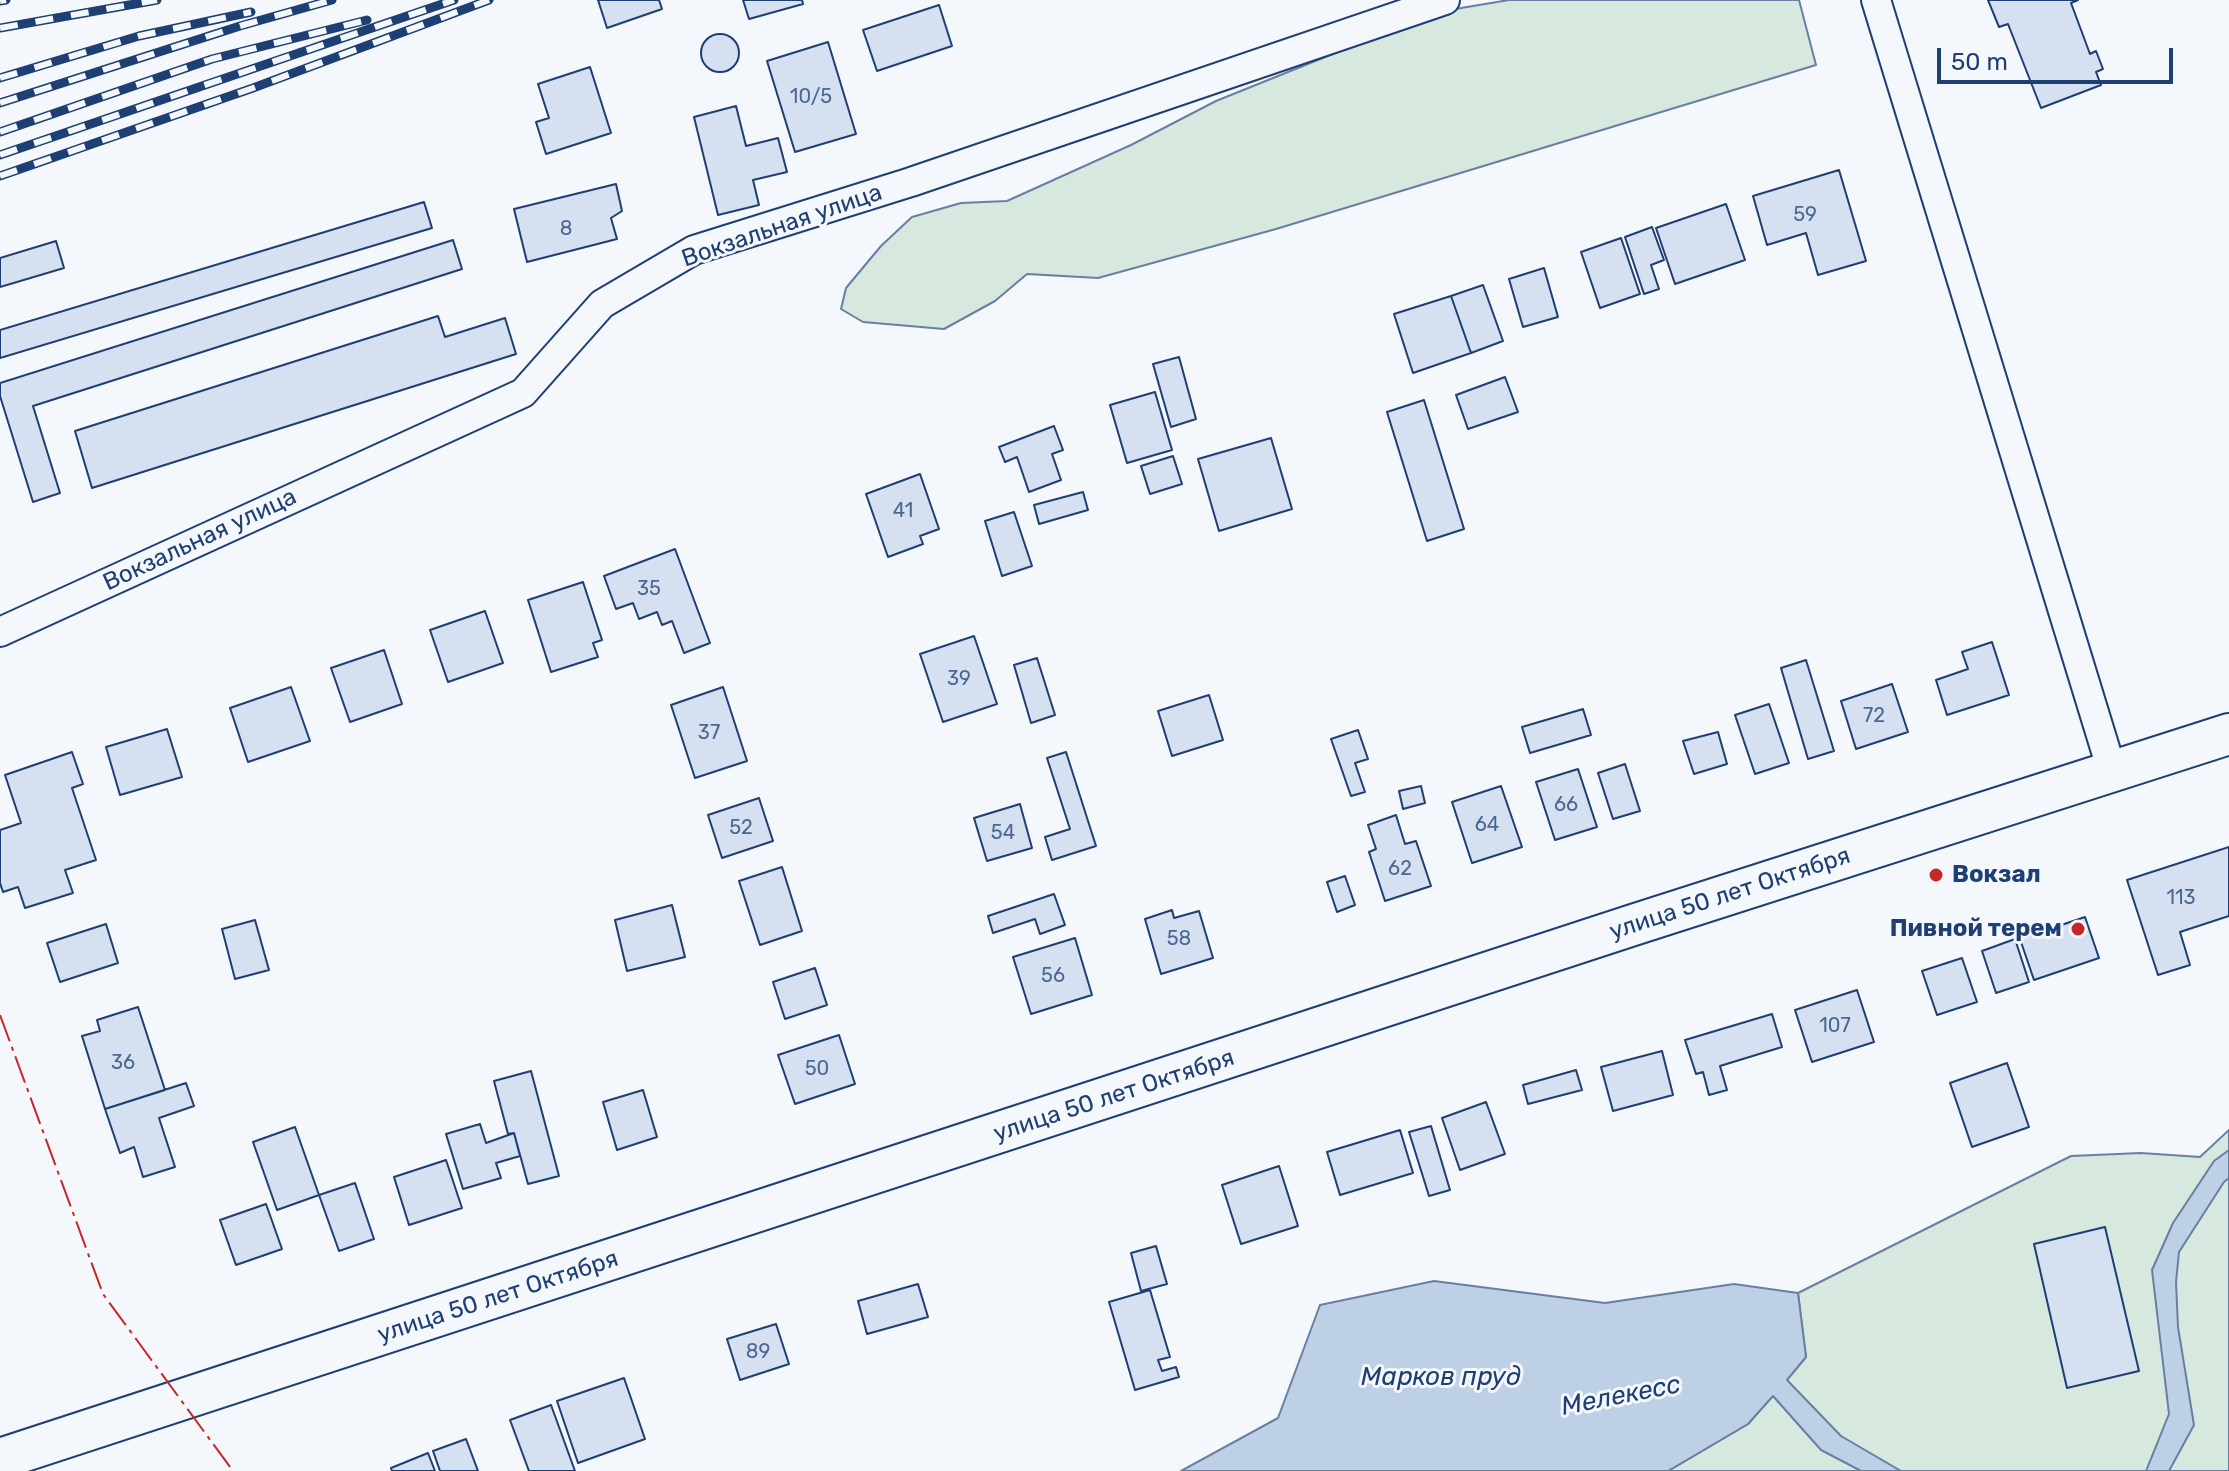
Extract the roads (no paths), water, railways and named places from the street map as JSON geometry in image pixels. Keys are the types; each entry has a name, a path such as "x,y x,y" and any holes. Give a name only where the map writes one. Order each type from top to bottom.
{"main road":[{"name":"улица 50 лет Октября","path":"0,1459 1618,930 2229,734"}],"street":[{"name":"Вокзальная улица","path":"0,632 523,393 602,304 694,250 911,182 1445,0"},
{"path":"1876,0 2112,771"}],"water":[{"path":"2229,1150 2229,1178 2179,1252 2176,1282 2178,1327 2194,1425 2169,1471 2146,1471 2169,1414 2152,1270 2173,1223 2214,1161"},
{"name":"Марков пруд","path":"1434,1281 1605,1303 1734,1284 1798,1293 1806,1357 1787,1380 1841,1436 1901,1471 1861,1471 1821,1450 1773,1396 1748,1424 1668,1471 1181,1471 1278,1418 1320,1305"}],"railway":[{"path":"0,1 6,0"},
{"path":"0,28 157,0"},
{"path":"0,103 240,26 332,0"},
{"path":"0,155 454,0"},
{"path":"0,176 253,88 489,0"},
{"path":"0,78 139,36 251,12"},
{"path":"0,132 212,59 367,20"}],"place":[{"name":"Вокзал","path":"1936,875"},
{"name":"Пивной терем","path":"2078,929"}],"water label":[{"name":"Мелекесс","path":"1621,1396"}]}
